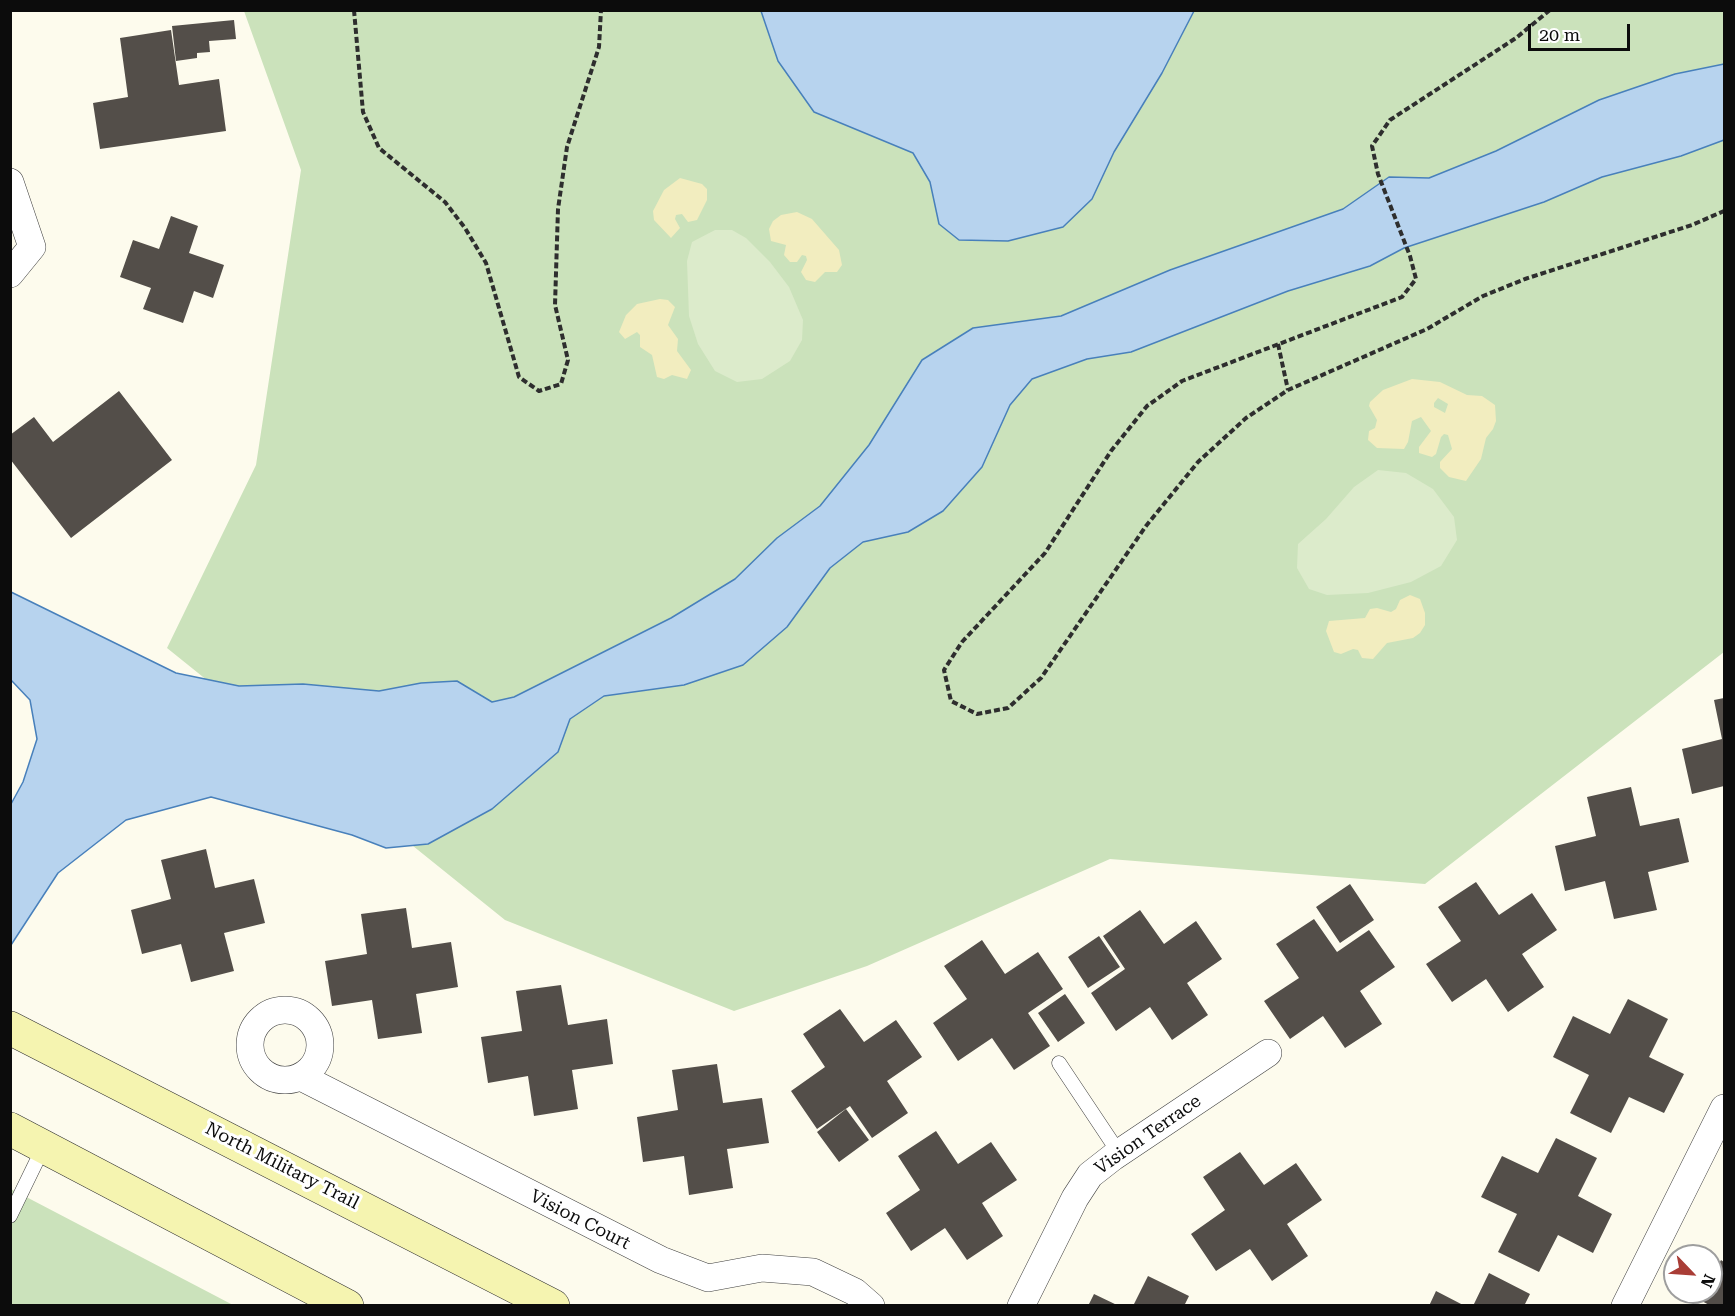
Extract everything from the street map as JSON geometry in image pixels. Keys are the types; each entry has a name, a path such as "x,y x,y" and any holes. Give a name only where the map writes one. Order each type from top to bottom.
{"main road":[{"name":"North Military Trail","path":"10,1028 553,1305"},
{"path":"10,1128 347,1305"}],"street":[{"path":"10,182 32,247 10,274"},
{"name":"Vision Terrace","path":"1021,1305 1075,1198 1090,1175 1268,1053"},
{"name":"Vision Court","path":"301,1077 661,1260 708,1278 762,1268 813,1272 855,1292 871,1305"},
{"path":"1625,1305 1725,1108"}],"lane":[{"path":"1059,1063 1119,1153"},
{"path":"10,1216 44,1146"}],"path":[{"path":"354,10 363,112 379,148 445,201 465,228 486,263 519,377 539,391 561,384 568,360 555,305 558,209 567,147 599,47 601,10"},
{"path":"1550,10 1516,38 1390,120 1372,146 1378,174 1410,256 1416,279 1402,297 1182,381 1147,406 1111,451 1045,553 962,642 944,670 951,701 978,714 1008,708 1041,678 1146,526 1198,462 1246,418 1288,390 1427,329 1483,296 1504,287 1692,225 1725,211"},
{"path":"1278,344 1288,390"}],"green space":[{"path":"244,11 1724,11 1724,652 1425,884 1110,859 867,966 734,1011 505,920 167,648 256,465 301,170"},
{"path":"715,230 732,230 746,238 770,262 789,287 803,320 802,340 790,361 762,379 737,382 715,371 698,344 689,316 687,261 692,242"},
{"path":"1378,470 1406,473 1433,489 1454,517 1457,540 1441,566 1411,582 1368,593 1327,595 1309,589 1297,568 1298,544 1326,519 1354,487"},
{"path":"11,1189 233,1305 11,1305"}],"sand":[{"path":"680,178 702,184 707,189 707,200 697,220 688,222 682,214 676,215 675,219 680,228 671,238 654,220 653,211 664,190"},
{"path":"797,212 812,219 839,250 842,265 837,272 825,272 815,282 806,280 801,272 807,260 806,256 802,255 797,262 790,262 784,255 786,245 771,241 769,229 773,221 781,215"},
{"path":"660,299 668,300 675,307 668,325 678,339 677,351 691,370 687,379 672,375 664,379 657,377 652,355 640,347 640,335 637,332 625,339 619,332 626,315 637,304"},
{"path":"1412,379 1440,382 1467,395 1482,396 1495,405 1496,421 1493,429 1486,438 1481,459 1466,481 1449,477 1440,468 1440,462 1452,449 1448,435 1444,434 1441,437 1436,454 1432,457 1419,453 1419,447 1431,431 1421,417 1412,421 1408,442 1404,449 1377,448 1368,440 1369,431 1375,428 1377,420 1369,406 1370,402 1383,390","holes":["1438,398 1448,404 1445,413 1434,407"]},
{"path":"1410,595 1420,599 1425,613 1425,625 1420,633 1413,638 1387,643 1373,659 1362,658 1358,650 1353,649 1341,654 1334,652 1326,631 1329,621 1365,618 1370,609 1377,608 1391,612 1396,609 1400,600"}],"water":[{"path":"761,10 1194,11 1162,73 1114,152 1092,199 1063,227 1008,241 959,240 939,224 930,182 913,153 814,112 778,61"},
{"path":"1724,64 1724,140 1681,156 1602,177 1544,202 1404,248 1370,266 1288,291 1131,352 1087,359 1032,379 1010,405 982,467 943,511 908,532 863,542 830,568 787,627 743,665 684,685 604,696 570,719 558,752 492,809 428,844 386,848 352,835 211,797 126,820 58,873 11,945 11,804 23,782 37,739 30,700 11,680 11,592 176,673 239,686 303,684 379,691 421,683 457,681 492,702 514,697 671,618 735,579 777,538 820,506 869,445 922,360 973,328 1061,316 1170,270 1343,209 1389,177 1429,178 1496,151 1599,100 1675,74"}],"building":[{"path":"234,20 236,39 209,41 210,52 197,53 197,58 176,61 172,26"},
{"path":"171,30 179,85 219,79 226,131 100,149 93,103 128,97 120,38"},
{"path":"171,216 198,226 189,253 224,265 213,298 194,291 183,323 143,309 151,288 120,277 133,240 159,249"},
{"path":"119,391 172,460 71,538 10,459 10,435 34,417 53,442"},
{"path":"1724,698 1724,786 1692,794 1682,749 1722,739 1714,700"},
{"path":"1631,787 1640,826 1679,818 1689,862 1648,872 1657,910 1614,919 1605,881 1565,891 1555,846 1596,836 1587,797"},
{"path":"206,849 215,888 254,879 265,923 224,933 234,971 191,982 181,944 142,954 131,910 171,899 161,860"},
{"path":"1476,882 1499,915 1532,893 1557,930 1522,954 1544,987 1508,1012 1486,979 1452,1002 1426,964 1461,941 1438,907"},
{"path":"1350,884 1374,920 1340,943 1316,907"},
{"path":"406,908 412,948 451,942 458,987 416,994 422,1033 378,1039 372,1000 332,1006 325,961 367,954 361,914"},
{"path":"1140,910 1164,944 1196,921 1222,959 1187,983 1208,1015 1172,1040 1150,1007 1116,1031 1091,993 1125,969 1103,936"},
{"path":"1314,919 1337,952 1369,930 1395,967 1360,991 1382,1024 1345,1048 1323,1016 1290,1039 1264,1001 1299,978 1276,944"},
{"path":"1099,936 1120,967 1088,988 1068,957"},
{"path":"982,940 1005,974 1038,952 1063,989 1028,1013 1050,1046 1014,1070 992,1038 958,1061 933,1023 967,999 944,966"},
{"path":"561,985 568,1025 607,1019 613,1064 572,1070 578,1109 534,1116 528,1076 488,1083 481,1037 522,1031 516,991"},
{"path":"1065,994 1085,1023 1058,1042 1038,1013"},
{"path":"1628,999 1668,1019 1649,1057 1684,1074 1664,1113 1629,1097 1611,1133 1570,1113 1589,1075 1553,1057 1573,1016 1610,1034"},
{"path":"840,1009 864,1042 896,1020 922,1057 887,1081 908,1113 872,1138 850,1106 817,1129 791,1091 825,1067 803,1034"},
{"path":"717,1064 723,1103 762,1098 769,1143 727,1149 733,1188 689,1195 684,1156 643,1162 637,1117 678,1110 672,1070"},
{"path":"846,1109 869,1140 839,1162 817,1132"},
{"path":"936,1131 958,1164 991,1142 1017,1180 982,1203 1003,1236 967,1260 945,1228 911,1251 886,1213 920,1190 898,1156"},
{"path":"1556,1138 1597,1158 1578,1196 1612,1214 1593,1253 1558,1235 1539,1272 1498,1252 1517,1214 1481,1197 1502,1156 1538,1173"},
{"path":"1240,1152 1264,1185 1296,1163 1322,1200 1287,1224 1308,1256 1272,1281 1250,1249 1216,1271 1191,1234 1225,1210 1203,1177"},
{"path":"1723,1261 1724,1306 1707,1304 1723,1304"},
{"path":"1489,1273 1530,1294 1524,1306 1473,1306"},
{"path":"1148,1276 1189,1296 1184,1306 1133,1306"},
{"path":"1436,1291 1465,1306 1429,1306"},
{"path":"1094,1294 1119,1306 1088,1306"}]}
